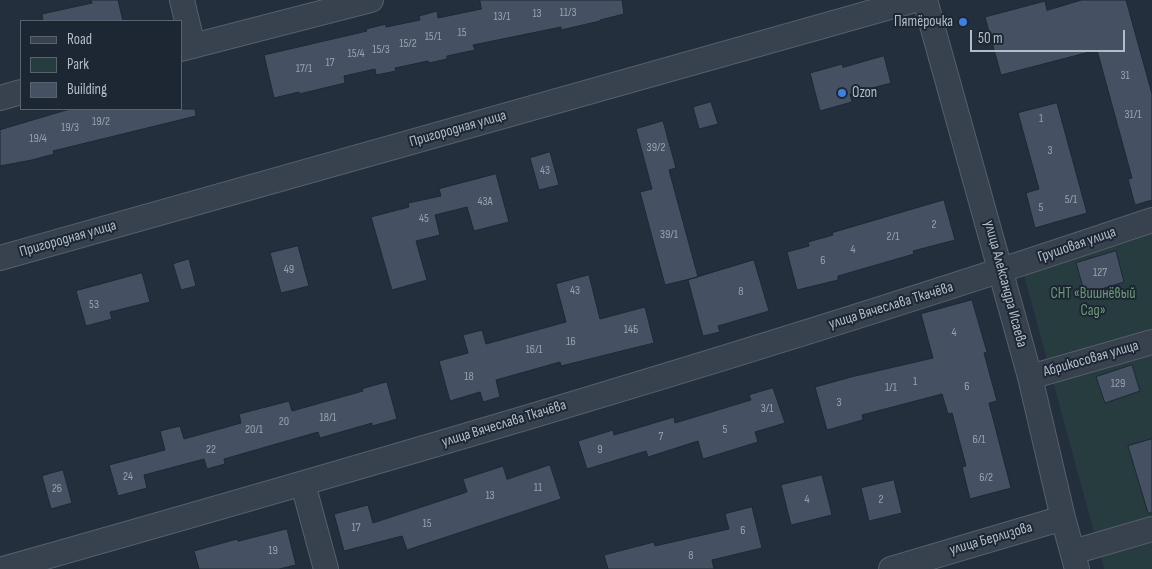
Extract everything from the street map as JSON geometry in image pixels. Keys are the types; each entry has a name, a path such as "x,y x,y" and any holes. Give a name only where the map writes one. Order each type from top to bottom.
{"street":[{"path":"182,0 187,47 371,0"},
{"name":"Пригородная улица","path":"0,258 915,0"},
{"name":"улица Александра Исаева","path":"925,0 1002,271 1030,376 1075,561"},
{"path":"0,98 20,92"},
{"name":"Грушовая улица","path":"1002,271 1152,220"},
{"name":"улица Вячеслава Ткачёва","path":"3,569 302,484 711,362 1002,271"},
{"name":"Абрикосовая улица","path":"1030,376 1152,342"},
{"path":"302,484 326,569"},
{"name":"улица Берлизова","path":"891,569 1063,518"},
{"path":"1075,561 1152,529"}],"green space":[{"name":"СНТ «Вишнёвый Cад»","path":"1152,220 1152,569 1104,569 1021,264"}],"building":[{"path":"91,0 118,0 123,20 43,20 42,14 92,3"},
{"path":"480,0 622,0 624,14 561,30 561,27 473,45 475,50 447,56 447,59 395,68 396,71 376,75 375,69 344,76 345,83 274,98 264,55 367,31 366,29 386,24 386,27 420,20 419,16 437,11 438,18 481,9"},
{"path":"1082,0 1126,0 1152,94 1152,200 1135,205 1128,179 1132,178 1097,50 1001,75 985,17 1045,1 1047,10"},
{"path":"884,56 891,83 850,94 852,102 820,111 810,73 842,64 843,67"},
{"path":"711,102 718,124 699,129 693,107"},
{"path":"1057,103 1087,213 1035,228 1026,193 1039,189 1018,113"},
{"path":"195,109 196,116 53,151 54,154 32,160 0,166 0,130 67,110"},
{"path":"663,121 676,168 669,170 698,277 665,285 640,192 652,189 636,129"},
{"path":"550,152 559,185 539,190 530,158"},
{"path":"496,174 509,222 474,231 467,207 435,215 440,235 416,241 427,280 392,290 371,217 409,207 408,203 441,196 439,189"},
{"path":"944,200 955,240 913,251 914,254 838,276 838,280 797,290 787,252 809,246 808,242 833,235 832,233"},
{"path":"298,246 309,286 281,293 270,253"},
{"path":"1116,251 1124,282 1085,294 1076,263"},
{"path":"189,259 196,286 181,290 173,264"},
{"path":"754,260 769,311 718,326 720,332 703,336 688,280"},
{"path":"142,273 150,302 110,312 112,319 86,326 76,291"},
{"path":"589,275 600,319 645,307 654,343 561,366 560,362 496,380 500,397 483,402 480,392 450,401 439,361 468,353 463,335 482,330 486,344 566,322 556,284"},
{"path":"972,300 987,352 984,353 997,401 989,403 1011,488 970,499 962,467 966,466 952,413 948,414 942,394 862,415 863,420 827,430 815,387 933,358 921,314"},
{"path":"1132,365 1140,391 1105,403 1096,377"},
{"path":"387,382 397,419 372,426 372,423 320,438 318,432 224,459 225,464 207,469 204,459 144,475 147,488 118,496 109,465 165,450 160,431 180,426 184,439 241,423 239,414 289,401 292,411 363,391 362,389"},
{"path":"773,388 785,423 755,432 758,442 703,459 698,441 648,457 646,451 587,469 578,441 613,430 614,435 674,417 675,423 751,400 749,395"},
{"path":"1152,439 1152,513 1148,513 1128,446"},
{"path":"550,465 561,499 407,550 402,536 344,551 334,514 368,505 373,523 467,492 463,479 503,466 507,479"},
{"path":"63,470 72,503 51,509 42,476"},
{"path":"822,475 832,515 791,525 781,485"},
{"path":"894,480 902,513 869,521 861,488"},
{"path":"752,507 762,548 712,560 714,569 608,569 604,555 654,542 655,546 729,529 725,514"},
{"path":"287,529 296,565 279,569 199,569 194,551 237,539 238,541"}],"place":[{"name":"Пятёрочка","path":"963,22"},
{"name":"Ozon","path":"842,93"}]}
